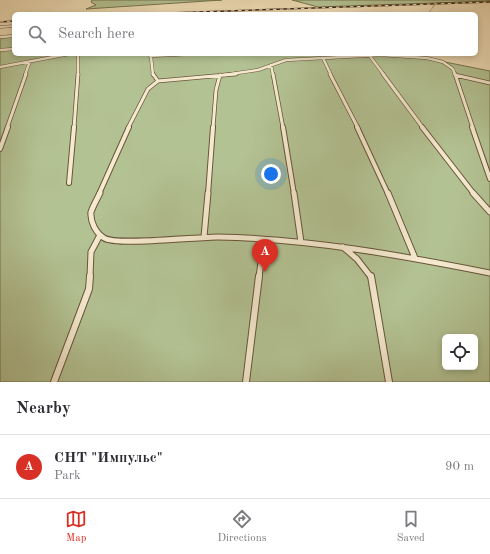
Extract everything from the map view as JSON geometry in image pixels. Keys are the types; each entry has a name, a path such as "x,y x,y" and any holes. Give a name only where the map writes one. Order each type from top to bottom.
{"lane":[{"path":"0,27 12,26"},
{"path":"0,37 12,36"},
{"path":"0,50 12,49"},
{"path":"0,67 58,56"},
{"path":"69,183 78,75 78,56"},
{"path":"149,56 153,75 158,81"},
{"path":"354,56 286,60 258,70 237,74 158,81 148,89 135,112 91,213 95,231 105,239 124,241 204,237 301,242 388,253 490,273"},
{"path":"370,56 466,185 490,212"},
{"path":"416,56 451,65 489,176"},
{"path":"323,58 325,65 347,104 370,153 415,258"},
{"path":"0,149 30,61"},
{"path":"272,65 288,152 301,242"},
{"path":"204,237 216,90 220,75"},
{"path":"455,75 490,83"},
{"path":"54,382 89,289 91,252 100,235"},
{"path":"246,382 264,240"},
{"path":"343,247 356,259 372,278 389,382"}],"path":[{"path":"429,12 436,3 490,1"}],"green space":[{"path":"92,0 222,0 86,9 96,5 91,2"},
{"path":"292,0 490,0 490,1 318,7"},
{"path":"12,35 12,56 415,56 490,71 490,382 0,382 0,37"}],"railway":[{"path":"198,12 490,2"},
{"path":"0,22 12,21"}],"place":[{"name":"СНТ \"Импульс\"","path":"265,272"}]}
